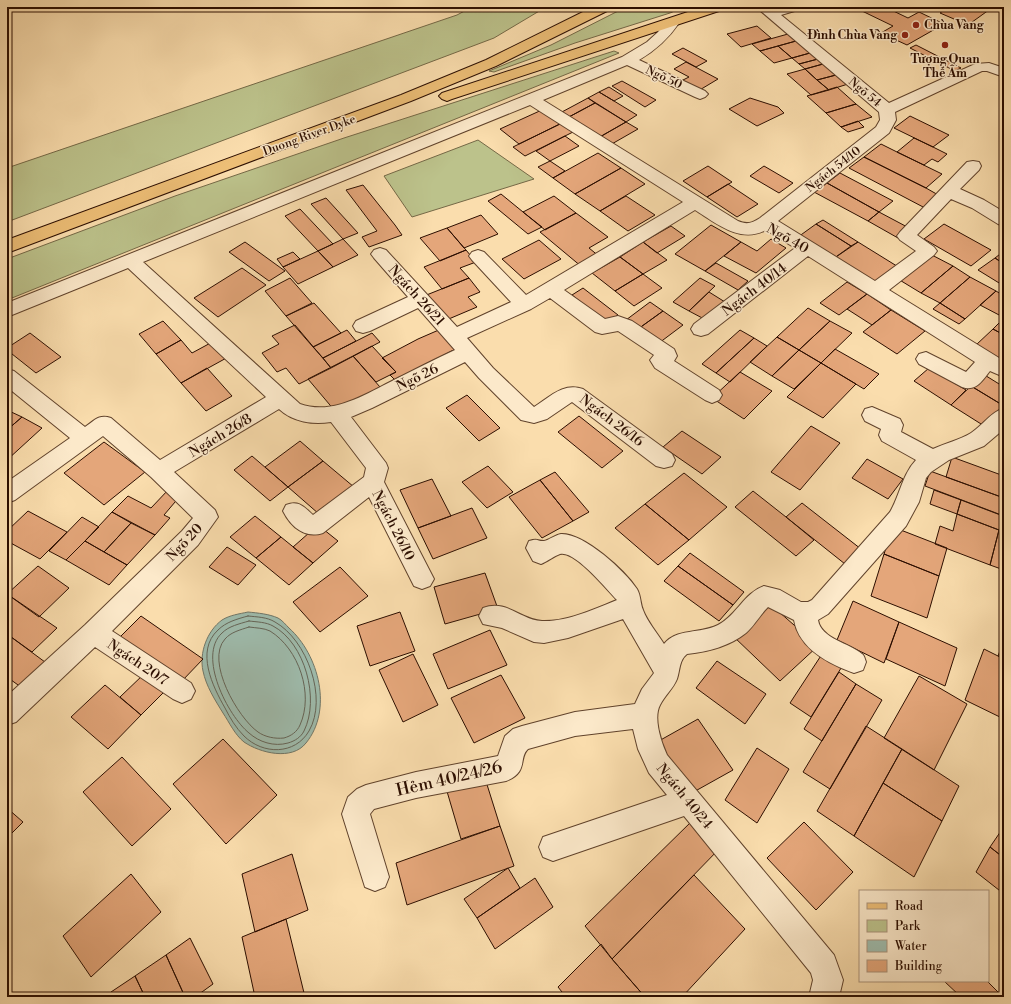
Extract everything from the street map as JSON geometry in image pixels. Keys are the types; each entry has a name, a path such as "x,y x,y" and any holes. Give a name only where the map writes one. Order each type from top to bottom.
{"main road":[{"name":"Duong River Dyke","path":"7,247 406,98 491,63 604,7"},
{"path":"210,172 672,23 717,7"}],"street":[{"path":"767,10 792,7"},
{"name":"Ngõ 54","path":"767,10 887,110 980,67 989,67 1004,73"},
{"path":"7,310 627,60 643,52 657,42 672,23"},
{"name":"Ngõ 50","path":"627,60 700,94"},
{"name":"Ngõ 40","path":"531,99 740,229 750,231 766,222 996,365"},
{"name":"Ngách 54/10","path":"766,222 883,130 888,120 887,110"},
{"path":"876,290 928,251 906,236 973,166"},
{"path":"949,191 978,204 1004,220"},
{"path":"468,352 454,336 524,304 695,202"},
{"name":"Ngách 40/14","path":"701,330 808,248"},
{"name":"Ngách 26/21","path":"380,254 454,336"},
{"path":"478,256 524,304"},
{"name":"Ngõ 26","path":"130,260 280,399 300,414 319,415 336,413 359,406 468,352"},
{"path":"550,289 602,327 618,323 625,326 667,354 667,356 660,360 662,363 712,395"},
{"path":"363,326 421,299"},
{"name":"Ngách 26/16","path":"468,352 486,373 528,414 538,414 568,394 576,394 664,460"},
{"path":"926,359 969,382 996,365"},
{"path":"7,376 85,438 7,494"},
{"name":"Ngách 26/8","path":"160,471 280,399"},
{"name":"Ngách 26/10","path":"336,413 375,463 377,468 372,482 422,579"},
{"path":"872,415 892,425 889,435 933,459"},
{"path":"854,662 818,641 812,635 806,625 805,613 814,612 820,607 898,519 908,502 916,475 923,466 942,454 977,440 987,433 1004,416"},
{"name":"Ngõ 20","path":"11,701 94,633 190,538 207,517 160,471 104,424 85,438"},
{"path":"294,511 308,525 315,526 372,482"},
{"path":"537,548 541,554 559,544 574,546 584,551 628,596 631,611 666,671"},
{"name":"Ngách 40/24","path":"805,613 797,612 772,597 764,596 737,626 719,637 682,644 675,648 670,654 664,678 649,699 646,714 646,731 651,750 658,764 824,964 828,980 824,997"},
{"path":"491,616 502,616 523,627 535,631 550,631 562,629 630,606"},
{"name":"Ngách 20/7","path":"94,633 182,691"},
{"name":"Hẻm 40/24/26","path":"375,877 356,814 358,807 366,798 416,784 506,768 510,765 513,746 522,738 575,724 646,714"},
{"path":"553,847 689,801"}],"green space":[{"path":"472,7 546,7 494,38 7,222 7,168 457,15"},
{"path":"626,7 684,7 670,13 575,43 494,72 489,71 551,45"},
{"path":"614,51 619,53 7,300 7,259 175,196 344,138"},
{"path":"478,140 534,179 412,217 384,176"}],"water":[{"path":"248,612 267,615 281,620 299,639 315,668 319,683 319,715 314,730 306,743 300,749 293,752 267,752 244,742 235,732 217,703 204,677 202,664 203,650 212,630 225,618"}],"building":[{"path":"809,7 828,7 816,11"},
{"name":"Chùa Vàng","path":"869,7 885,7 908,18 919,12 944,24 907,45 881,33 893,26 862,11"},
{"path":"949,7 993,7 968,25 940,13"},
{"path":"757,26 771,38 741,47 727,34"},
{"path":"788,34 796,41 760,51 752,44"},
{"path":"796,41 810,53 792,58 778,46"},
{"path":"916,45 961,68 955,71 910,48"},
{"path":"778,46 792,58 774,63 760,51"},
{"path":"683,48 707,61 696,67 672,54"},
{"path":"810,53 818,59 799,64 792,58"},
{"path":"818,59 823,64 805,69 799,64"},
{"path":"686,62 718,79 698,91 681,81 689,77 674,69"},
{"path":"823,64 836,75 817,80 805,69"},
{"path":"805,69 829,90 811,95 787,74"},
{"path":"836,75 848,84 829,90 817,80"},
{"path":"622,81 656,100 645,107 612,86"},
{"path":"609,87 623,96 614,101 599,92"},
{"path":"837,87 856,104 826,113 807,96"},
{"path":"599,92 637,115 626,122 588,98"},
{"path":"588,98 595,103 567,118 560,113"},
{"path":"750,98 778,107 784,113 757,126 729,109"},
{"path":"595,103 626,122 598,138 567,118"},
{"path":"856,104 872,117 841,127 826,113"},
{"path":"544,109 564,122 519,144 500,129"},
{"path":"910,116 949,135 933,147 894,128"},
{"path":"858,121 864,127 848,132 841,127"},
{"path":"564,122 575,131 525,156 513,147"},
{"path":"626,122 638,129 610,145 598,138"},
{"path":"565,136 579,146 550,161 536,151"},
{"path":"914,138 947,154 938,162 932,159 924,165 897,152"},
{"path":"881,144 942,174 926,188 864,157"},
{"path":"598,153 621,168 575,194 553,178"},
{"path":"864,157 940,196 925,208 849,168"},
{"path":"550,161 565,171 553,178 538,167"},
{"path":"708,166 732,182 707,197 683,181"},
{"path":"764,166 793,183 779,193 750,176"},
{"path":"621,168 645,184 600,211 575,194"},
{"path":"840,173 893,201 879,212 827,183"},
{"path":"827,183 879,212 868,221 814,192"},
{"path":"728,184 758,204 737,217 707,197"},
{"path":"363,185 402,235 369,247 362,237 377,231 346,190"},
{"path":"501,194 542,227 528,234 488,201"},
{"path":"554,196 576,213 545,230 523,212"},
{"path":"626,196 655,215 628,231 600,211"},
{"path":"326,198 358,233 343,239 311,204"},
{"path":"300,209 333,244 318,251 285,216"},
{"path":"879,212 911,229 898,238 868,221"},
{"path":"576,213 608,237 589,248 600,257 582,267 540,232"},
{"path":"481,215 498,234 464,248 447,228"},
{"path":"823,220 858,242 851,246 816,224"},
{"path":"816,224 851,246 833,259 798,237"},
{"path":"944,224 991,250 971,266 924,239"},
{"path":"711,225 741,242 705,271 675,254"},
{"path":"671,226 685,236 657,253 643,242"},
{"path":"447,228 466,250 440,261 420,238"},
{"path":"343,239 358,255 333,267 318,251"},
{"path":"771,239 786,248 756,273 724,256 741,242 757,251"},
{"path":"539,240 561,259 524,279 502,259"},
{"path":"245,242 285,271 269,281 229,252"},
{"path":"643,242 667,260 643,274 620,257"},
{"path":"858,242 900,268 875,286 833,259"},
{"path":"466,250 476,262 460,268 469,278 442,289 424,267"},
{"path":"318,251 333,267 298,284 283,267"},
{"path":"1004,251 1004,264 995,258"},
{"path":"293,252 300,259 283,267 277,259"},
{"path":"930,254 953,266 921,293 898,279"},
{"path":"620,257 643,274 615,291 592,273"},
{"path":"995,258 1004,264 1004,286 978,270"},
{"path":"716,263 748,281 738,290 705,271"},
{"path":"953,266 970,277 940,303 921,293"},
{"path":"242,268 266,285 218,317 194,298"},
{"path":"643,274 662,288 634,306 615,291"},
{"path":"970,277 996,291 965,319 940,303"},
{"path":"290,278 312,303 286,316 265,291"},
{"path":"469,278 480,292 468,297 477,307 444,321 424,296"},
{"path":"700,278 715,286 689,311 673,302"},
{"path":"847,282 867,294 839,315 820,303"},
{"path":"583,288 618,315 607,323 572,295"},
{"path":"996,291 1004,296 1004,313 1001,316 980,305"},
{"path":"709,292 725,302 706,320 689,311"},
{"path":"867,294 891,310 872,325 847,309"},
{"path":"650,302 663,311 638,329 626,320"},
{"path":"314,303 341,333 313,347 286,316"},
{"path":"940,303 965,319 959,324 933,309"},
{"path":"808,308 830,321 799,350 777,337"},
{"path":"891,310 925,331 897,354 863,332"},
{"path":"663,311 683,325 659,343 638,329"},
{"path":"1004,318 1004,335 993,329"},
{"path":"163,321 181,340 156,354 139,334"},
{"path":"830,321 852,333 821,363 799,350"},
{"path":"295,325 331,368 299,384 286,368 277,372 262,353 279,344 272,336"},
{"path":"441,329 459,347 396,381 390,375 396,372 382,358"},
{"path":"993,329 1004,335 1004,362 976,345"},
{"path":"347,330 356,341 323,358 313,347"},
{"path":"740,330 754,338 716,373 702,364"},
{"path":"30,333 61,357 36,373 7,350 7,348"},
{"path":"372,333 380,342 331,368 323,358"},
{"path":"777,337 799,350 772,376 750,362"},
{"path":"754,338 767,346 730,382 716,373"},
{"path":"181,340 192,353 216,340 230,356 181,383 156,354"},
{"path":"372,346 396,372 376,382 353,356"},
{"path":"835,349 879,374 864,389 821,363"},
{"path":"799,350 821,363 794,389 772,376"},
{"path":"353,356 380,387 335,411 308,379"},
{"path":"821,363 856,384 823,418 787,397"},
{"path":"207,368 232,396 206,411 181,383"},
{"path":"929,368 966,390 951,405 914,381"},
{"path":"740,372 772,391 744,419 712,398"},
{"path":"983,374 1004,387 1004,406 971,386"},
{"path":"971,386 1004,406 1004,413 989,429 951,405"},
{"path":"467,395 500,428 479,441 446,408"},
{"path":"7,410 22,417 7,430"},
{"path":"579,416 623,451 602,468 558,432"},
{"path":"22,417 42,428 7,460 7,430"},
{"path":"811,426 840,443 800,490 771,472"},
{"path":"682,431 721,457 702,474 663,447"},
{"path":"300,441 323,461 288,487 265,467"},
{"path":"104,442 145,472 104,505 64,473"},
{"path":"252,456 288,487 270,501 234,470"},
{"path":"952,457 1004,476 1004,498 946,477"},
{"path":"867,459 903,479 888,499 852,478"},
{"path":"323,461 354,487 319,514 288,487"},
{"path":"488,466 513,492 487,508 462,482"},
{"path":"930,471 1004,498 1004,516 925,486"},
{"path":"555,472 589,512 573,521 540,480"},
{"path":"684,473 727,507 689,540 645,504"},
{"path":"432,479 451,516 418,528 400,490"},
{"path":"540,480 573,521 542,538 509,497"},
{"path":"169,489 181,495 164,515 170,518 155,535 112,512 128,496 151,508"},
{"path":"934,490 961,500 957,514 930,504"},
{"path":"753,491 814,540 796,556 735,507"},
{"path":"961,500 1003,516 999,530 957,514"},
{"path":"802,503 861,549 845,564 786,517"},
{"path":"645,504 689,540 658,565 615,528"},
{"path":"472,508 487,538 433,559 418,528"},
{"path":"28,511 67,532 40,559 7,541 7,531"},
{"path":"112,512 131,523 104,552 85,541"},
{"path":"957,514 999,530 990,565 935,544 940,526 953,531"},
{"path":"255,516 281,537 256,558 230,537"},
{"path":"82,517 99,527 66,560 49,551"},
{"path":"131,523 155,535 127,565 104,552"},
{"path":"318,525 338,541 313,563 293,547"},
{"path":"893,527 947,548 939,576 884,554"},
{"path":"999,530 1004,532 1004,570 990,565"},
{"path":"281,537 313,563 289,585 256,558"},
{"path":"85,541 127,565 109,585 66,560"},
{"path":"227,547 256,565 238,585 209,567"},
{"path":"690,553 744,592 733,605 678,566"},
{"path":"884,554 939,576 927,618 871,596"},
{"path":"38,566 69,588 39,617 7,594"},
{"path":"678,566 733,605 719,621 664,581"},
{"path":"340,567 368,596 320,632 293,602"},
{"path":"485,573 498,609 445,624 434,587"},
{"path":"7,594 57,628 32,652 7,634"},
{"path":"853,601 899,622 884,663 837,640"},
{"path":"770,604 818,646 780,681 733,636"},
{"path":"400,612 415,651 370,666 357,626"},
{"path":"141,616 203,659 181,682 120,637"},
{"path":"899,622 957,648 945,686 886,659"},
{"path":"490,630 507,665 448,689 433,654"},
{"path":"7,634 49,665 25,690 7,677"},
{"path":"1004,640 1004,659 998,656"},
{"path":"826,648 846,660 811,717 790,703"},
{"path":"984,649 1004,659 1004,719 965,700"},
{"path":"413,654 438,705 403,722 379,670"},
{"path":"717,661 766,694 745,724 696,688"},
{"path":"839,672 856,684 822,741 804,729"},
{"path":"145,673 166,690 141,715 120,697"},
{"path":"501,675 525,718 474,743 451,698"},
{"path":"919,676 967,704 934,770 884,738"},
{"path":"856,684 882,700 830,789 803,772"},
{"path":"105,685 141,715 108,749 71,717"},
{"path":"698,719 733,770 690,794 657,742"},
{"path":"866,726 902,749 854,836 817,811"},
{"path":"223,739 277,795 226,844 173,784"},
{"path":"757,748 789,769 757,823 725,800"},
{"path":"902,749 959,786 942,821 883,783"},
{"path":"122,757 171,809 132,846 83,792"},
{"path":"484,775 500,826 461,839 446,788"},
{"path":"883,783 942,821 914,877 854,836"},
{"path":"7,808 23,822 7,838"},
{"path":"694,819 721,847 612,959 585,926"},
{"path":"804,822 853,872 816,910 767,858"},
{"path":"500,826 514,866 407,905 396,863"},
{"path":"1003,828 1004,829 1004,858 990,847"},
{"path":"990,847 1004,858 1004,894 976,872"},
{"path":"292,854 308,910 255,932 242,874"},
{"path":"508,868 520,888 477,918 464,899"},
{"path":"131,874 161,912 91,977 63,936"},
{"path":"694,875 745,929 682,997 645,997 612,959"},
{"path":"535,878 553,907 495,949 477,918"},
{"path":"286,919 305,997 255,997 242,937"},
{"path":"190,938 213,984 195,997 185,997 166,955"},
{"path":"601,944 645,997 566,997 558,987"},
{"path":"166,955 185,997 145,997 135,976"},
{"path":"135,976 145,997 113,997 111,992"},
{"path":"945,982 988,982 1003,997 961,997"}],"place":[{"name":"Chùa Vàng","path":"916,25"},
{"name":"Đình Chùa Vàng","path":"905,35"},
{"name":"Tượng Quan Thế Âm","path":"945,45"}]}
